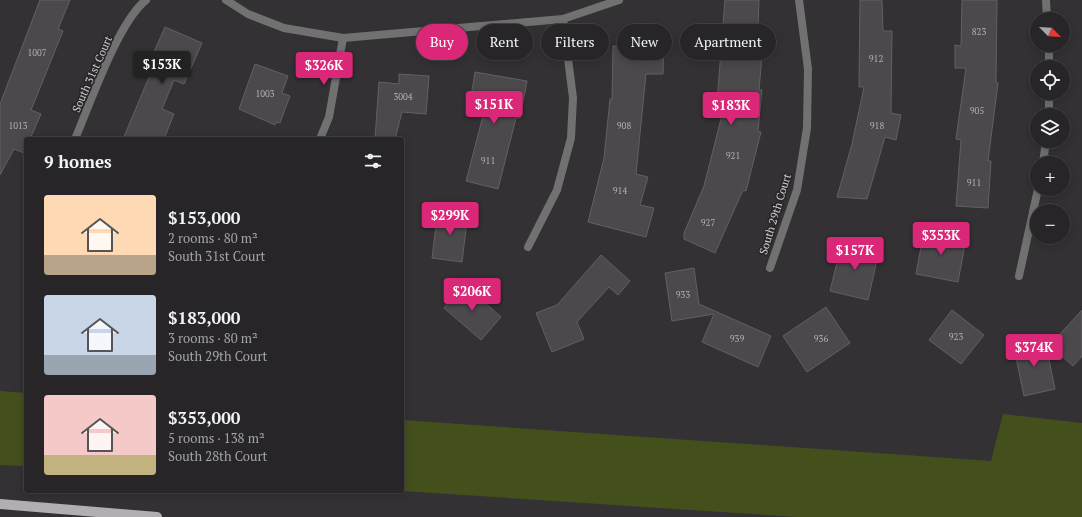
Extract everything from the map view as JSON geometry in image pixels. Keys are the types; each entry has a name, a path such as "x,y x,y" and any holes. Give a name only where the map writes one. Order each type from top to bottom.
{"main road":[{"path":"0,504 157,517"}],"street":[{"name":"South 31st Court","path":"76,137 118,40 140,4 146,0"},
{"path":"226,0 248,14 284,28 343,38 564,19 619,0"},
{"name":"South 29th Court","path":"770,268 797,190 807,128 808,69 799,0"},
{"path":"1046,0 1047,12"},
{"path":"528,247 557,190 571,138 573,98 564,19"},
{"path":"321,137 329,117 343,38"},
{"path":"1018,276 1036,196"}],"green space":[{"path":"0,391 24,393 24,466 0,465"},
{"path":"1003,414 1082,423 1082,517 797,517 404,491 404,420 991,461"}],"building":[{"path":"40,0 70,0 58,29 63,31 31,110 41,114 31,137 24,137 24,153 14,149 0,175 0,104"},
{"path":"725,0 759,0 758,24 723,24"},
{"path":"860,0 882,0 883,31 892,31 891,113 901,115 896,140 885,137 867,199 837,197 852,144 864,87 859,87"},
{"path":"962,0 997,0 996,82 998,83 988,161 991,161 988,208 956,206 961,140 956,139 966,68 955,68 955,45 961,46"},
{"path":"165,27 202,43 184,84 174,80 162,109 174,114 165,137 124,137 152,70 147,68"},
{"path":"613,46 617,46 617,60 663,60 663,74 646,74 636,174 648,177 640,205 654,208 646,237 588,222 604,158 610,99 612,99"},
{"path":"720,60 762,60 759,90 762,90 758,131 761,132 746,191 743,190 715,253 684,239 684,233 704,186 722,115 716,115"},
{"path":"255,64 288,76 282,93 290,96 280,123 277,122 275,125 239,109"},
{"path":"475,72 527,81 520,118 516,118 498,189 466,181 484,112 469,109"},
{"path":"399,74 429,76 426,114 402,112 396,137 375,137 379,82 399,84"},
{"path":"438,209 468,213 462,262 432,258"},
{"path":"924,231 966,239 958,282 916,274"},
{"path":"842,242 879,251 868,300 830,291"},
{"path":"601,255 630,281 618,295 609,287 577,322 584,339 552,352 536,313 557,305"},
{"path":"694,268 699,304 771,336 758,367 702,342 714,314 672,321 665,273"},
{"path":"464,284 501,317 481,340 444,308"},
{"path":"826,307 850,343 807,372 783,336"},
{"path":"952,310 984,335 961,364 929,340"},
{"path":"1082,310 1082,356 1073,366 1050,345"},
{"path":"1045,341 1055,389 1024,396 1014,348"}]}
